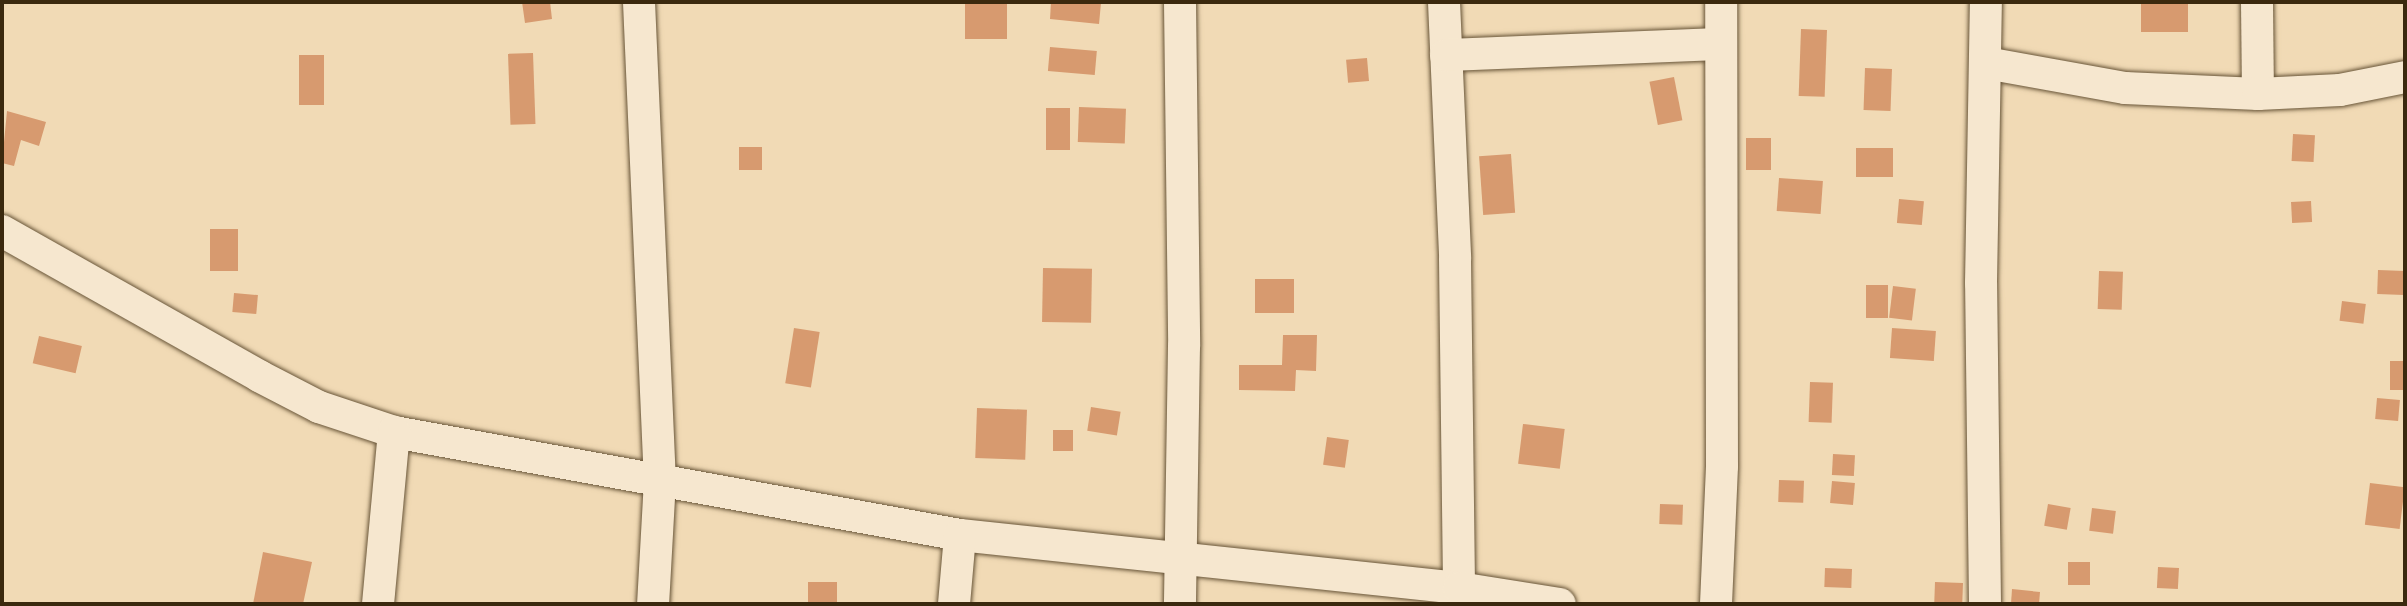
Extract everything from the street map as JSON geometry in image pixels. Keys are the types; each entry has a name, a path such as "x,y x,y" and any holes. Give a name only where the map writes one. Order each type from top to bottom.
{"street":[{"path":"639,2 660,480 653,604"},
{"path":"1180,2 1180,604"},
{"path":"1444,2 1455,259 1459,596"},
{"path":"1716,604 1722,466 1721,2"},
{"path":"1985,604 1981,283 1986,2"},
{"path":"2257,2 2258,94"},
{"path":"1446,55 1721,44"},
{"path":"1986,63 2125,88 2258,94 2340,90 2405,77"},
{"path":"2,231 319,407 394,432 960,535 1181,559 1459,596 1560,604"},
{"path":"378,604 394,432"},
{"path":"954,604 960,535"}],"building":[{"path":"522,2 550,2 552,19 525,23"},
{"path":"965,2 1007,2 1007,39 965,39"},
{"path":"1051,2 1101,3 1099,24 1050,19"},
{"path":"2141,2 2188,2 2188,32 2141,32"},
{"path":"1801,29 1827,30 1825,97 1799,96"},
{"path":"1050,47 1097,51 1095,75 1048,71"},
{"path":"533,53 535,124 510,125 508,54"},
{"path":"299,55 324,55 324,105 299,105"},
{"path":"1367,58 1369,81 1348,83 1346,60"},
{"path":"1865,68 1892,69 1891,111 1864,110"},
{"path":"1674,77 1682,120 1658,125 1649,82"},
{"path":"1079,107 1126,109 1125,144 1078,142"},
{"path":"1046,108 1070,108 1070,150 1046,150"},
{"path":"7,111 46,122 39,146 21,140 14,166 2,163"},
{"path":"2293,134 2315,135 2314,162 2292,161"},
{"path":"1746,138 1771,138 1771,170 1746,170"},
{"path":"739,147 762,147 762,170 739,170"},
{"path":"1856,148 1893,148 1893,177 1856,177"},
{"path":"1511,154 1515,213 1483,215 1479,156"},
{"path":"1779,178 1823,181 1821,214 1777,211"},
{"path":"1899,199 1924,201 1922,225 1897,223"},
{"path":"2311,201 2312,222 2292,223 2291,202"},
{"path":"210,229 238,229 238,271 210,271"},
{"path":"1043,268 1092,269 1091,323 1042,322"},
{"path":"2378,270 2405,271 2404,295 2377,294"},
{"path":"2099,271 2123,272 2122,310 2098,309"},
{"path":"1255,279 1294,279 1294,313 1255,313"},
{"path":"1866,285 1888,285 1888,318 1866,318"},
{"path":"1893,286 1916,289 1912,321 1889,318"},
{"path":"234,293 258,295 256,314 232,312"},
{"path":"2342,301 2366,304 2363,324 2340,321"},
{"path":"794,328 820,332 811,387 785,383"},
{"path":"1892,328 1936,331 1934,361 1890,358"},
{"path":"1283,335 1317,335 1316,371 1296,370 1295,391 1239,390 1239,365 1282,365"},
{"path":"39,336 82,346 76,373 33,363"},
{"path":"2390,361 2405,361 2405,390 2390,390"},
{"path":"1810,382 1833,383 1832,423 1809,422"},
{"path":"2377,398 2400,400 2398,421 2375,419"},
{"path":"1091,407 1121,412 1117,435 1087,431"},
{"path":"977,408 1027,410 1025,460 975,458"},
{"path":"1523,424 1565,429 1560,469 1518,464"},
{"path":"1053,430 1073,430 1073,451 1053,451"},
{"path":"1327,437 1349,440 1345,468 1323,465"},
{"path":"1833,454 1855,455 1854,476 1832,475"},
{"path":"1779,480 1804,481 1803,503 1778,502"},
{"path":"1832,481 1855,483 1853,505 1830,503"},
{"path":"2370,483 2405,487 2400,529 2365,525"},
{"path":"1660,504 1683,505 1682,525 1659,524"},
{"path":"2048,504 2071,508 2067,530 2044,526"},
{"path":"2092,508 2116,511 2113,534 2089,531"},
{"path":"263,552 312,562 303,604 253,604"},
{"path":"2068,562 2090,562 2090,585 2068,585"},
{"path":"2158,567 2179,568 2178,589 2157,588"},
{"path":"1825,568 1852,569 1851,588 1824,587"},
{"path":"808,582 837,582 837,604 808,604"},
{"path":"1935,582 1963,583 1962,604 1934,604"},
{"path":"2012,589 2040,592 2039,604 2011,604"}]}
